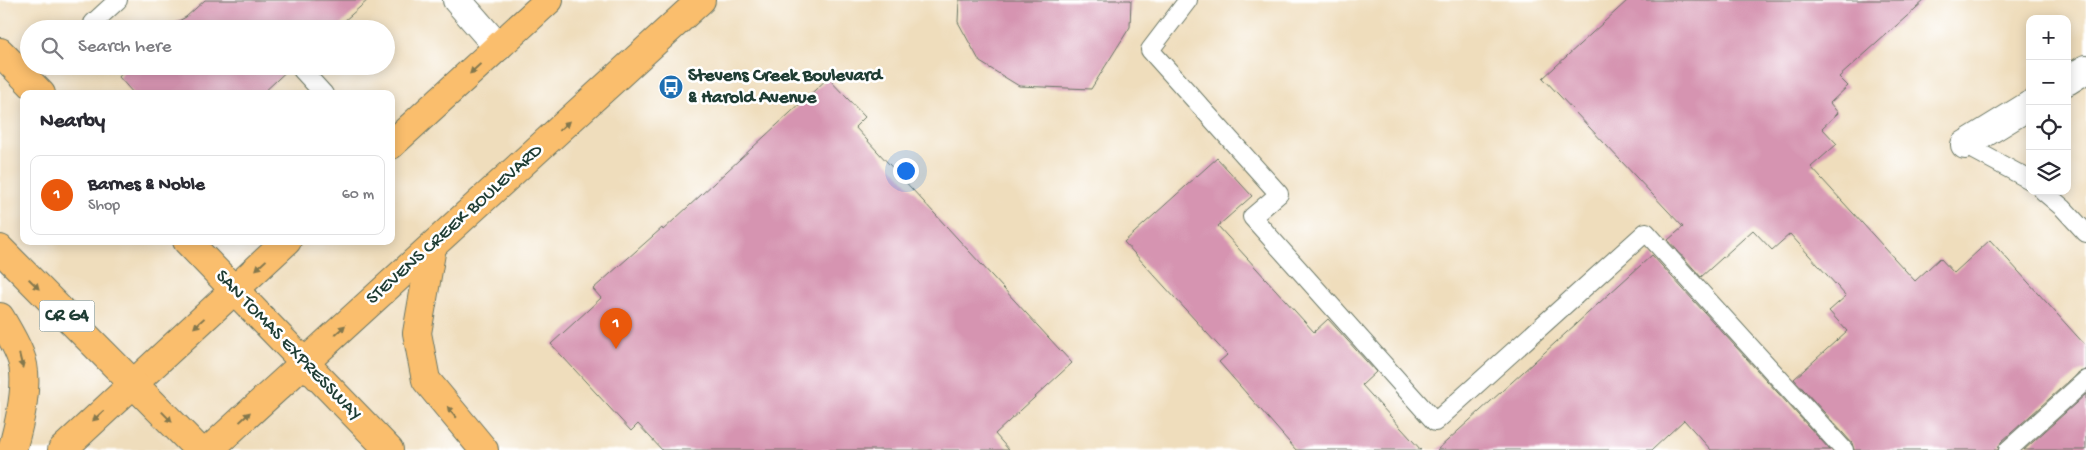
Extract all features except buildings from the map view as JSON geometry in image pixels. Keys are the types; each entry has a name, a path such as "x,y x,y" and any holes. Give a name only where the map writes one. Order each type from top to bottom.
{"main road":[{"path":"395,141 549,0"},
{"name":"STEVENS CREEK BOULEVARD","path":"209,450 701,0"},
{"path":"0,52 20,72"},
{"path":"22,75 37,90"},
{"name":"SAN TOMAS EXPRESSWAY","path":"191,245 389,450"},
{"path":"62,450 283,245"},
{"path":"432,246 417,333 426,380 484,450"},
{"name":"CR G4","path":"0,249 199,450"},
{"path":"0,317 21,356 24,377 18,429 12,450"}],"street":[{"path":"456,0 498,46"},
{"path":"2071,78 2086,69"},
{"path":"1965,145 2026,107"}],"lane":[{"path":"96,20 118,0"},
{"path":"1188,0 1150,50 1279,194 1252,218 1436,422 1646,232 1844,450"},
{"path":"307,75 320,90"},
{"path":"1965,145 2026,178"},
{"path":"2048,195 2063,208 2086,233"},
{"path":"2008,450 2086,380"}],"place":[{"name":"Stevens Creek Boulevard & Harold Avenue","path":"671,87"},
{"name":"Barnes & Noble","path":"616,349"}]}
